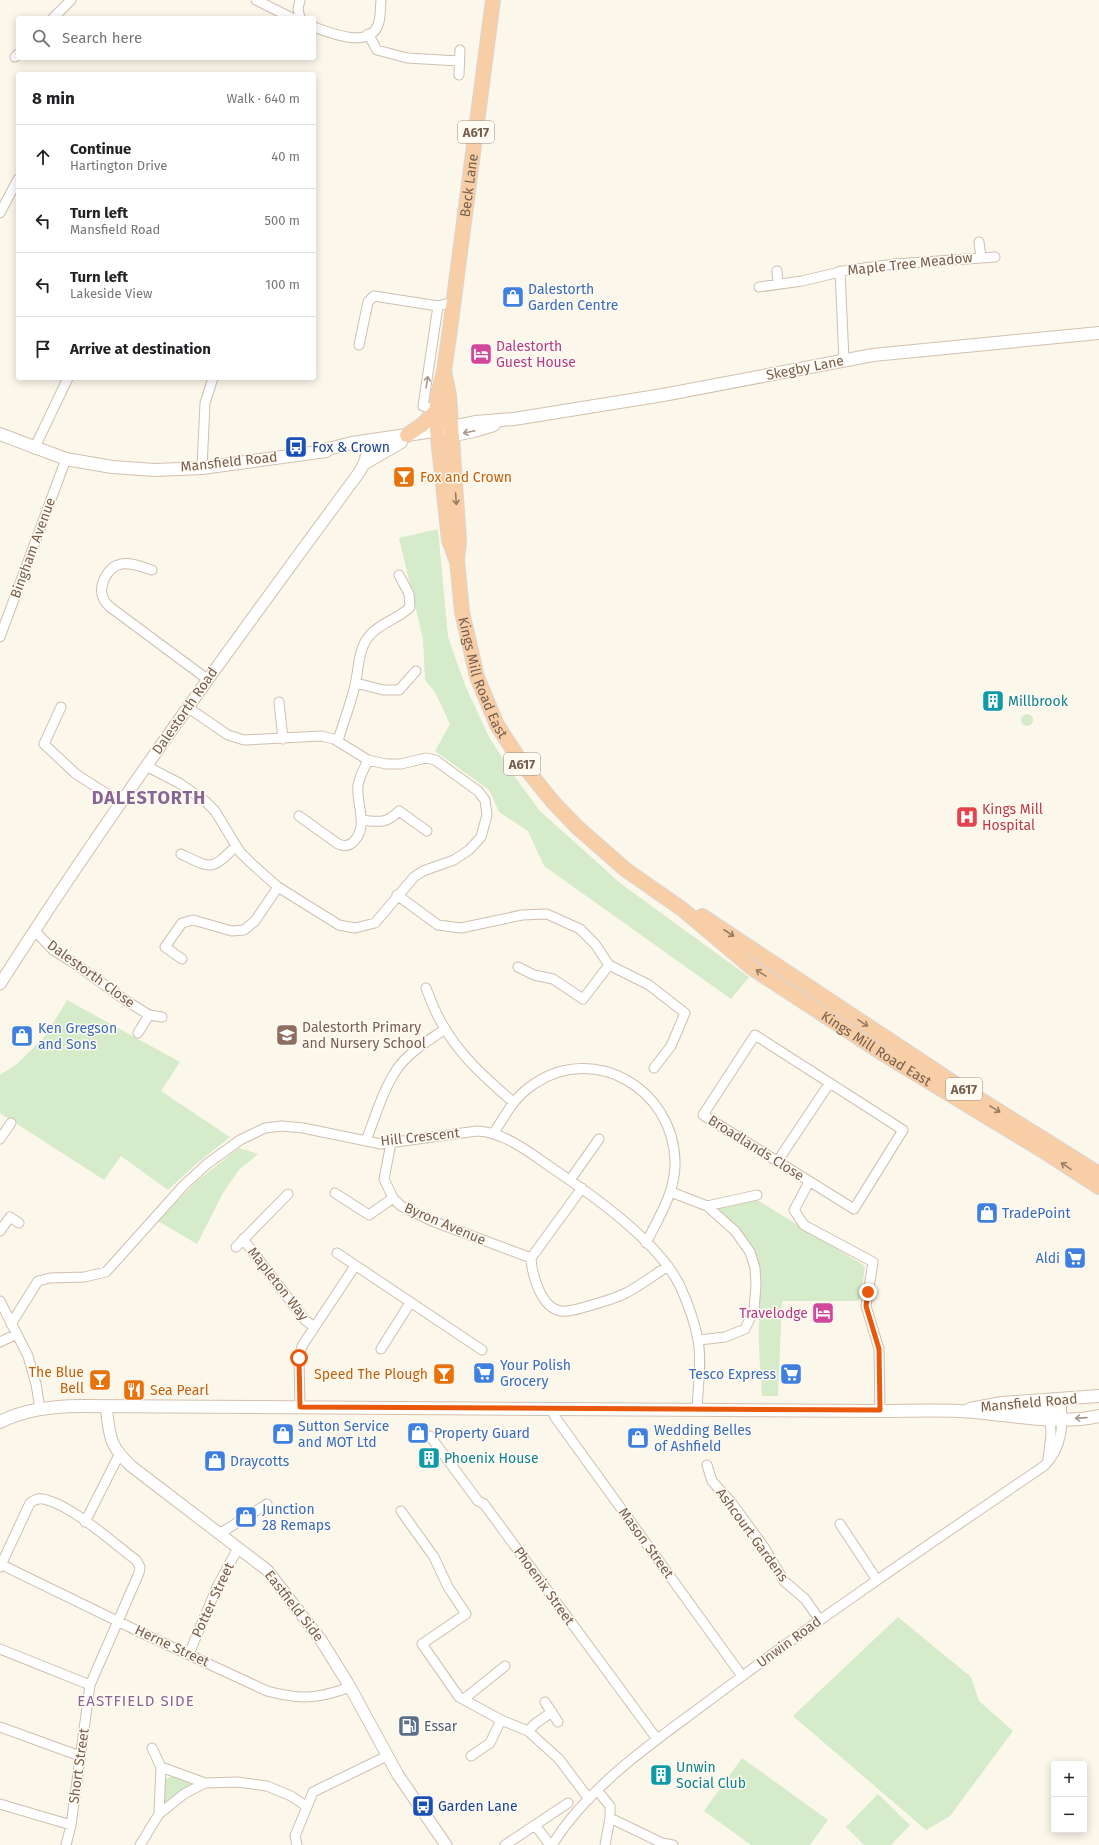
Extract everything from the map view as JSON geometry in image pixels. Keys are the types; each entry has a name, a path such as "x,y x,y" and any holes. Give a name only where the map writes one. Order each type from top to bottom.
{"highway":[{"name":"Beck Lane","path":"444,433 437,410 437,398 444,371 493,0"},
{"name":"Beck Lane","path":"444,371 449,395 444,433"},
{"path":"404,438 422,425 437,410"},
{"name":"Kings Mill Road East","path":"444,433 459,541 457,560 462,612 477,676 497,725 523,765 553,802 577,827 626,870 682,909 752,968 885,1055 1045,1152 1099,1188"},
{"name":"Kings Mill Road East","path":"682,909 702,916 954,1083 1099,1174"}],"main road":[{"name":"Skegby Lane","path":"444,433 475,422 514,419 663,395 844,360 908,350 1099,333"},
{"name":"Mansfield Road","path":"0,434 66,459 119,468 154,470 202,468 444,433"},
{"path":"365,463 404,438"},
{"name":"Mansfield Road","path":"0,1422 11,1416 40,1409 70,1406 552,1410 880,1410 959,1412 1055,1409 1099,1396"},
{"name":"Mansfield Road","path":"959,1412 989,1405 1055,1409 1099,1416"}],"street":[{"path":"55,16 71,0"},
{"path":"256,0 288,16"},
{"path":"300,0 298,9 300,16"},
{"path":"316,28 336,36 358,38 373,32 378,24 381,0"},
{"path":"368,34 377,50 407,58 459,61"},
{"path":"458,75 460,50"},
{"path":"0,213 14,195"},
{"name":"Maple Tree Meadow","path":"979,242 980,258"},
{"name":"Maple Tree Meadow","path":"759,287 802,281 840,271 895,264 995,257"},
{"path":"777,271 778,284"},
{"name":"Maple Tree Meadow","path":"840,271 844,360"},
{"path":"359,345 368,302 374,296 438,306 453,302"},
{"path":"437,410 423,406 438,306"},
{"path":"34,448 67,380"},
{"path":"202,468 205,403 212,380"},
{"path":"365,463 367,454 366,444"},
{"name":"Bingham Avenue","path":"0,637 66,459"},
{"name":"Dalestorth Road","path":"0,984 34,930 187,707 365,463"},
{"path":"152,570 127,564 113,568 103,580 103,599 110,607 207,679"},
{"path":"338,741 356,683 362,647 369,635 385,623 405,613 410,607 409,594 399,575"},
{"path":"356,683 383,690 399,690 416,671"},
{"path":"279,702 283,739"},
{"path":"61,707 44,744 76,774 121,803"},
{"path":"146,766 179,783 205,801 215,811 236,846 251,863 278,887 339,925 355,928 375,923 414,877 423,871 454,860 469,850 481,837 487,816 484,800 478,791 435,760 426,758 401,764 386,764 368,760 338,741 321,736 244,740 228,735 187,707"},
{"path":"299,816 342,846 351,844 357,838 362,820 358,787 359,778 368,760"},
{"path":"362,820 386,821 390,820 399,811 427,831"},
{"path":"181,854 203,865 214,866 218,864 236,846"},
{"path":"182,959 165,947 182,923 193,920 232,931 244,930 255,921 278,887"},
{"path":"398,895 438,925 453,928 479,925 522,915 547,914 580,929 595,944 609,965 649,984 685,1013 671,1046 654,1068"},
{"name":"Dalestorth Close","path":"34,930 53,950 150,1015 162,1017"},
{"path":"518,967 534,975 553,979 583,999 609,965"},
{"path":"426,988 445,1029 481,1074 513,1102"},
{"name":"Dalestorth Close","path":"138,1034 150,1015"},
{"path":"366,1141 380,1103 397,1069 419,1047 445,1029"},
{"name":"Broadlands Close","path":"755,1035 828,1084 903,1130 854,1209 704,1115 755,1035"},
{"path":"494,1133 513,1102 534,1084 558,1072 584,1068 605,1070 625,1079 647,1093 662,1112 672,1138 675,1161 671,1192 646,1243"},
{"path":"777,1162 828,1084"},
{"path":"0,1139 11,1123"},
{"name":"Hill Crescent","path":"11,1324 38,1281 50,1278 84,1276 106,1272 184,1185 207,1164 249,1134 265,1128 282,1126 303,1128 381,1144 477,1131 494,1133 526,1151 582,1188 616,1214 668,1266 681,1287 698,1340 697,1409"},
{"path":"570,1180 599,1139"},
{"name":"Byron Avenue","path":"391,1143 384,1179 393,1198 400,1206 432,1221 531,1258"},
{"path":"809,1182 794,1210 804,1225 873,1262 866,1306 879,1349 880,1410"},
{"path":"582,1188 531,1258 535,1283 552,1306 561,1311 573,1311 626,1293 668,1266"},
{"path":"671,1192 707,1206 735,1231 750,1252 755,1268 756,1285 754,1310 745,1329 725,1336 698,1340"},
{"path":"335,1193 369,1215 393,1198"},
{"name":"Mapleton Way","path":"236,1247 288,1194"},
{"path":"707,1206 757,1195"},
{"path":"0,1231 10,1218 19,1223"},
{"name":"Mapleton Way","path":"243,1239 305,1320 314,1327"},
{"path":"337,1253 410,1304 482,1350"},
{"path":"300,1407 299,1358 302,1346 356,1266"},
{"path":"0,1301 28,1356 36,1384 40,1409"},
{"path":"381,1349 410,1304"},
{"path":"0,1342 17,1334"},
{"name":"Eastfield Side","path":"106,1406 110,1441 119,1455 219,1534 268,1570 321,1640 350,1687 398,1775 446,1845"},
{"name":"Unwin Road","path":"535,1825 551,1845 563,1827 597,1790 657,1739 819,1619 1047,1463 1056,1449 1061,1436 1055,1409"},
{"name":"Mason Street","path":"552,1410 555,1417 742,1676"},
{"name":"Phoenix Street","path":"430,1436 478,1501 484,1504 657,1739"},
{"path":"0,1565 30,1503 35,1499 48,1500 86,1522 119,1455"},
{"name":"Ashcourt Gardens","path":"706,1466 712,1481 731,1502 756,1536 784,1581 805,1599 819,1619"},
{"path":"219,1534 268,1504"},
{"path":"401,1511 434,1557 448,1587 466,1614 422,1644 459,1697 501,1720 528,1731 559,1759 588,1799"},
{"name":"Short Street","path":"66,1845 71,1825 90,1685 119,1621 139,1573 140,1567 136,1560 86,1522"},
{"path":"840,1524 876,1580"},
{"name":"Potter Street","path":"189,1654 217,1587 238,1548"},
{"name":"Herne Street","path":"0,1565 267,1691 289,1696 328,1696 350,1687"},
{"path":"0,1649 90,1685"},
{"path":"464,1699 505,1666"},
{"path":"545,1702 558,1722"},
{"path":"528,1731 536,1723 552,1712"},
{"path":"471,1756 490,1743 501,1720"},
{"path":"0,1727 80,1756"},
{"path":"152,1748 162,1768 159,1814"},
{"path":"297,1845 295,1836 313,1792 387,1756"},
{"path":"162,1768 205,1784"},
{"path":"140,1845 159,1814 184,1794 205,1784 237,1782 267,1786 291,1796 306,1806"},
{"path":"597,1790 610,1806 610,1818 605,1845"},
{"path":"505,1845 568,1803"},
{"path":"0,1804 71,1825"},
{"path":"610,1818 662,1843 673,1845"}],"green space":[{"path":"438,529 448,637 465,685 489,737 539,810 620,883 749,977 731,999 544,866 528,831 499,812 489,790 435,751 450,724 435,692 425,680 423,639 399,538"},
{"path":"1027,714 1031,716 1033,720 1031,724 1027,726 1023,724 1021,720 1023,716"},
{"path":"67,1000 180,1062 161,1091 230,1137 195,1165 168,1190 121,1156 104,1180 0,1113 0,1075 17,1064 46,1035"},
{"path":"239,1148 258,1154 239,1170 223,1193 197,1244 158,1221 197,1181"},
{"path":"754,1198 865,1266 861,1296 858,1301 782,1301 778,1396 762,1396 759,1345 760,1290 754,1254 749,1242 739,1228 718,1210 720,1206"},
{"path":"898,1617 971,1677 979,1701 1013,1731 950,1816 926,1830 793,1716"},
{"path":"742,1758 828,1820 810,1845 751,1845 704,1811"},
{"path":"172,1776 193,1785 177,1793 163,1807 165,1779"},
{"path":"878,1794 910,1825 891,1845 864,1845 846,1827"}],"place":[{"name":"Dalestorth Garden Centre","path":"513,297"},
{"name":"Dalestorth Guest House","path":"481,354"},
{"name":"Fox & Crown","path":"296,447"},
{"name":"Fox and Crown","path":"404,477"},
{"name":"Millbrook","path":"993,701"},
{"name":"Kings Mill Hospital","path":"967,817"},
{"name":"Dalestorth Primary and Nursery School","path":"287,1035"},
{"name":"Ken Gregson and Sons","path":"22,1036"},
{"name":"TradePoint","path":"987,1213"},
{"name":"Aldi","path":"1075,1258"},
{"name":"Travelodge","path":"823,1313"},
{"name":"Your Polish Grocery","path":"484,1373"},
{"name":"Speed The Plough","path":"444,1374"},
{"name":"Tesco Express","path":"791,1374"},
{"name":"The Blue Bell","path":"100,1380"},
{"name":"Sea Pearl","path":"134,1390"},
{"name":"Property Guard","path":"418,1433"},
{"name":"Sutton Service and MOT Ltd","path":"283,1434"},
{"name":"Wedding Belles of Ashfield","path":"638,1438"},
{"name":"Phoenix House","path":"429,1458"},
{"name":"Draycotts","path":"215,1461"},
{"name":"Junction 28 Remaps","path":"246,1517"},
{"name":"Essar","path":"409,1726"},
{"name":"Unwin Social Club","path":"661,1775"},
{"name":"Garden Lane","path":"423,1806"}],"district":[{"name":"DALESTORTH","path":"149,798"},
{"name":"EASTFIELD SIDE","path":"136,1701"}],"route":[{"path":"299,1358 300,1407 494,1408 552,1410 880,1410 879,1349 866,1306 868,1292"}]}
